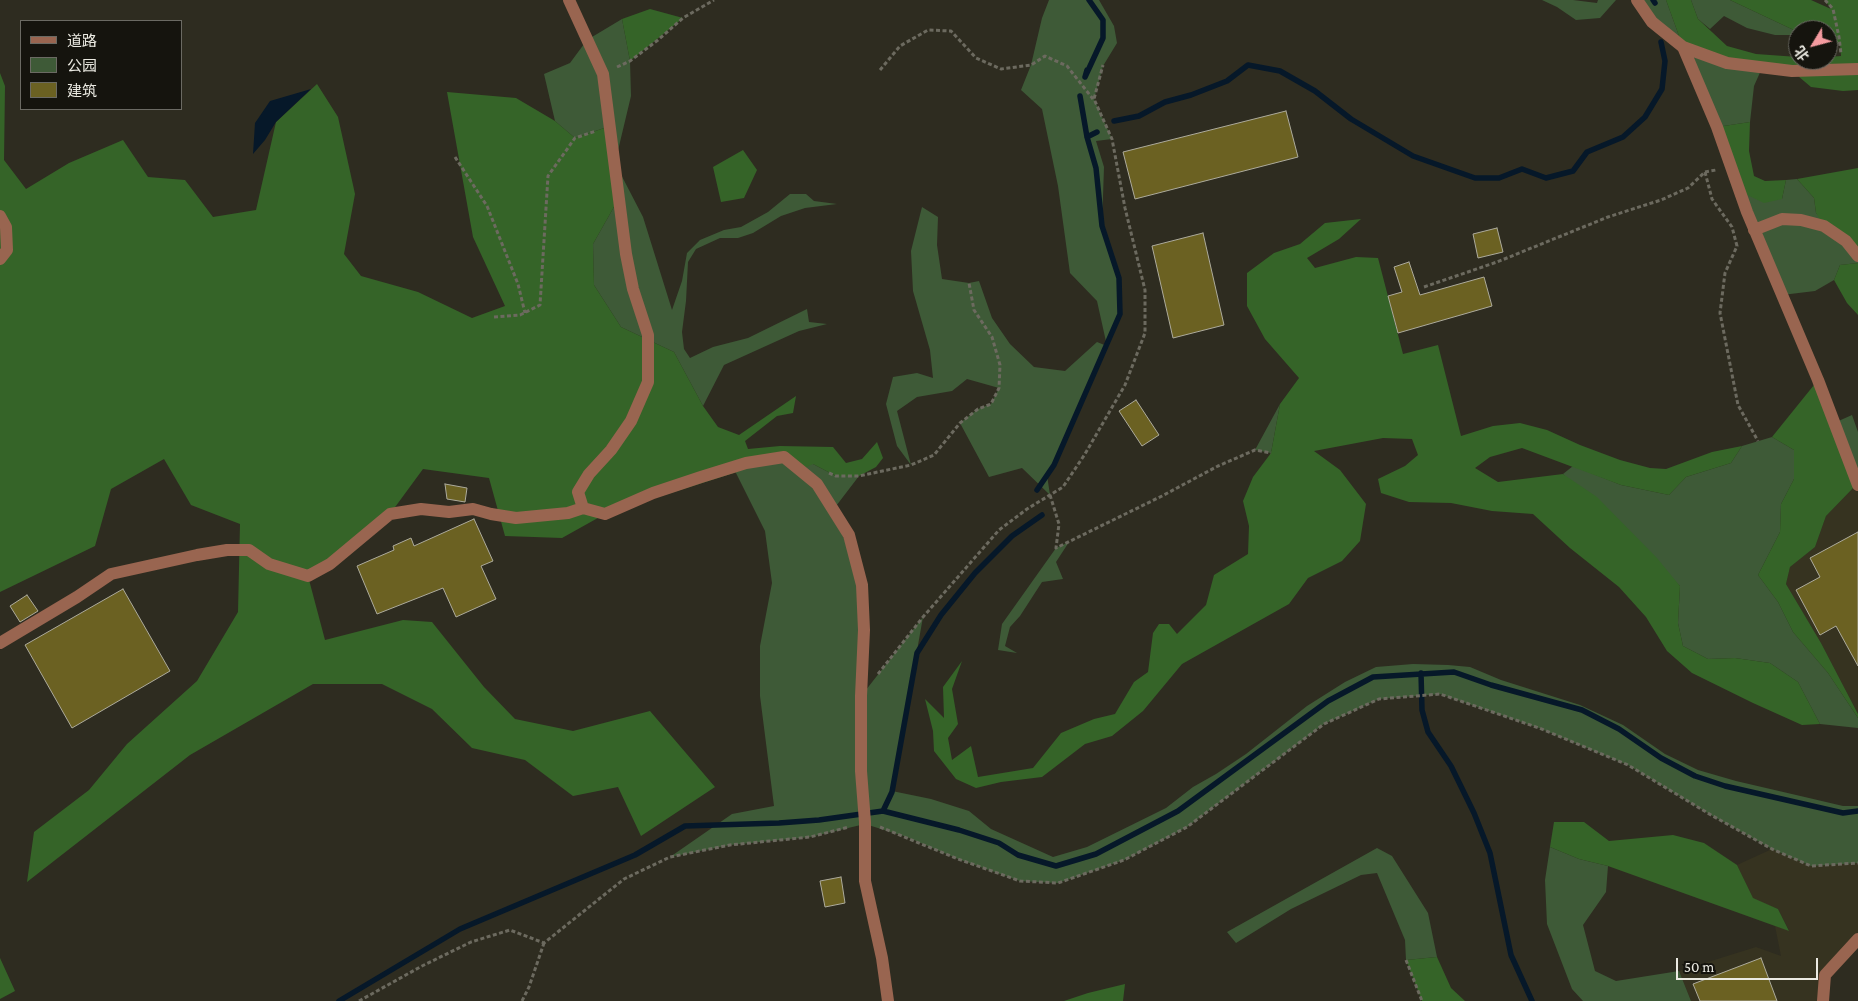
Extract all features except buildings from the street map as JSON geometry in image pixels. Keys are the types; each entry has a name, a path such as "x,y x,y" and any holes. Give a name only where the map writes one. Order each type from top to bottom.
{"street":[{"path":"569,0 603,74 621,217 633,290 648,335 648,382 631,421 611,450 589,474 578,492 583,508"},
{"path":"1637,0 1652,22 1683,47 1728,63 1792,71 1858,69"},
{"path":"1683,47 1717,127 1754,230 1818,380 1858,485"},
{"path":"0,216 6,226 7,250 0,259"},
{"path":"1754,230 1782,219 1801,220 1824,226 1846,241 1858,256"},
{"path":"0,643 77,597 111,574 197,555 227,550 249,550 269,564 308,576 330,564 390,514 421,509 449,512 473,509 516,518 568,513 583,508 605,514 653,493 701,477 746,463 784,457 816,484 849,535 862,585 864,630 861,696 861,771 865,823 865,881 882,958 888,1001"},
{"path":"1823,1001 1825,975 1858,939"}],"path":[{"path":"603,74 630,61 683,18 714,0"},
{"path":"1825,0 1832,9 1839,37 1842,69"},
{"path":"861,696 898,648 999,530 1063,486 1085,454 1125,385 1146,333 1145,290 1125,208 1112,139 1094,99 1067,66 1045,56 1031,65 1001,69 976,58 951,31 928,30 900,46 880,70"},
{"path":"1094,99 1103,66"},
{"path":"494,317 520,315 540,305 548,176 575,138 610,126"},
{"path":"454,157 487,206 518,284 525,313"},
{"path":"1424,287 1497,262 1608,217 1661,200 1688,188 1705,172 1730,166"},
{"path":"1705,172 1712,199 1732,228 1737,246 1725,273 1720,313 1738,405 1758,441"},
{"path":"824,471 836,476 859,476 911,465 934,455 960,423 978,409 991,404 999,388 1000,365 992,337 974,310 969,283"},
{"path":"1050,495 1059,524 1056,548 1218,466 1255,450 1271,454"},
{"path":"522,1001 529,987 544,943 624,879 670,857 730,845 810,836 865,823 1020,881 1058,883 1124,860 1187,827 1324,724 1378,699 1440,694 1539,728 1628,765 1754,839 1811,866 1858,863"},
{"path":"359,1001 422,966 479,940 510,930 544,943"},
{"path":"1406,960 1422,1001"}],"shaded area":[{"path":"1858,483 1858,714 1821,643 1786,584 1790,567 1815,547 1826,516"},
{"path":"1772,849 1811,866 1858,863 1858,939 1825,975 1823,1001 1691,1001 1679,971 1756,947 1781,956 1775,926 1789,930 1778,909 1753,899 1737,865"}],"green space":[{"path":"1049,0 1099,0 1114,26 1117,43 1103,66 1094,99 1112,139 1096,141 1104,167 1102,226 1119,278 1120,314 1107,346 1097,301 1070,273 1058,186 1042,109 1021,90 1031,65 1042,18"},
{"path":"1542,0 1573,0 1597,3 1598,0 1616,0 1600,18 1576,20 1557,7"},
{"path":"1637,0 1666,0 1683,47"},
{"path":"1666,0 1691,0 1698,19 1727,46 1756,54 1788,56 1788,70 1838,70 1838,56 1841,56 1840,44 1838,44 1838,20 1788,20 1788,27 1730,0 1811,0 1831,9 1825,0 1858,0 1858,90 1843,91 1811,87 1792,71 1727,63 1683,47"},
{"path":"1691,0 1730,0 1788,27 1788,35 1775,35 1747,28 1724,16 1710,29 1698,19"},
{"path":"650,9 683,18 630,61 622,19"},
{"path":"622,19 630,61 631,96 615,163 643,217 672,310 682,281 687,253 700,240 724,230 741,227 768,212 790,194 806,194 814,201 837,204 805,208 781,216 753,233 738,238 720,238 696,249 688,262 682,332 684,349 690,358 713,347 748,338 807,309 809,322 827,324 799,331 724,365 703,406 674,352 621,327 594,285 593,244 619,198 610,126 575,138 555,121 544,74 570,63 587,40"},
{"path":"1683,47 1762,68 1754,86 1750,122 1717,127"},
{"path":"0,73 5,86 4,160 26,189 69,163 123,140 148,177 185,180 213,217 256,210 276,122 317,84 338,117 355,194 344,254 361,276 418,292 472,318 505,306 473,237 447,92 516,98 555,121 575,138 610,126 619,198 593,244 594,285 621,327 674,352 703,406 718,427 739,435 796,396 793,413 777,416 745,441 748,449 780,446 833,447 846,463 862,459 877,442 883,458 876,467 859,476 836,476 813,464 800,470 784,457 605,514 562,538 505,536 489,478 423,469 390,514 308,576 325,640 403,620 432,622 484,687 515,719 573,731 650,711 715,787 641,836 618,787 573,796 525,760 472,748 432,709 382,684 313,684 190,755 27,882 34,832 89,790 127,744 197,681 238,612 240,524 191,505 164,459 111,489 95,546 0,592"},
{"path":"1750,122 1749,151 1754,176 1765,181 1786,180 1782,199 1764,203 1739,191 1717,127"},
{"path":"743,150 757,170 744,198 721,202 713,167"},
{"path":"1858,168 1858,256 1824,226 1816,213 1814,198 1797,179"},
{"path":"1797,179 1814,198 1816,213 1858,256 1858,263 1840,265 1834,280 1815,291 1782,295 1739,191 1782,199 1786,180"},
{"path":"922,207 938,217 937,245 942,279 969,283 979,281 992,318 1010,344 1034,367 1065,371 1097,342 1107,346 1054,465 1047,475 1050,495 1022,468 989,477 960,423 978,409 991,404 999,388 967,379 952,391 917,397 897,411 911,465 897,446 886,404 893,377 917,373 933,378 930,350 913,291 911,251"},
{"path":"1361,219 1339,239 1307,258 1315,268 1356,257 1378,258 1403,354 1438,345 1461,436 1493,426 1520,423 1547,430 1620,460 1650,468 1666,469 1712,452 1742,446 1731,463 1686,477 1669,495 1621,485 1522,448 1490,457 1475,468 1498,482 1563,474 1597,497 1657,558 1680,586 1678,623 1683,646 1708,659 1735,658 1770,663 1798,682 1820,724 1802,725 1692,673 1667,651 1646,617 1619,587 1570,548 1533,514 1492,511 1451,503 1409,502 1381,493 1378,479 1405,466 1418,455 1412,439 1383,438 1314,451 1340,470 1366,504 1360,541 1342,561 1308,578 1289,604 1182,664 1143,711 1112,736 1085,744 1042,777 1001,782 976,788 956,779 934,751 933,731 925,699 944,718 943,687 962,661 952,689 958,724 948,738 952,760 971,746 978,777 1033,768 1061,733 1094,719 1115,714 1134,682 1148,672 1153,633 1159,624 1169,624 1177,634 1206,605 1214,575 1248,554 1249,526 1243,501 1253,477 1271,453 1280,404 1299,378 1265,339 1247,306 1247,273 1274,253 1300,244 1325,223"},
{"path":"1858,263 1858,315 1847,303 1834,280 1840,265"},
{"path":"1818,380 1857,484 1826,516 1815,547 1790,567 1786,584 1821,643 1858,714 1858,718 1828,673 1793,632 1778,602 1758,575 1780,532 1781,504 1794,479 1794,450 1772,437"},
{"path":"1280,404 1271,453 1255,450"},
{"path":"1852,415 1858,432 1858,483 1834,423"},
{"path":"1772,437 1794,450 1794,479 1781,504 1780,532 1758,575 1778,602 1793,632 1828,673 1858,718 1858,728 1820,724 1798,682 1770,663 1735,658 1708,659 1683,646 1678,623 1680,586 1563,474 1573,466 1621,485 1669,495 1686,477 1731,463 1742,446"},
{"path":"784,457 813,464 836,476 859,476 833,510 862,585 862,695 923,617 892,791 931,799 969,811 991,829 1053,857 1087,847 1166,808 1193,787 1246,754 1307,706 1345,682 1376,667 1413,664 1470,667 1501,680 1580,705 1623,725 1665,754 1698,770 1736,781 1843,806 1858,806 1858,863 1811,866 1772,849 1628,765 1539,728 1440,694 1379,699 1324,724 1187,827 1124,860 1058,883 1020,881 958,859 907,837 865,824 810,837 730,845 670,857 732,814 774,806 760,696 760,646 772,583 765,531 733,467"},
{"path":"1069,542 1056,562 1063,579 1042,582 1020,616 1010,627 1005,646 1017,653 998,650 1002,624 1056,548"},
{"path":"1554,822 1584,822 1609,841 1673,835 1704,843 1737,865 1753,898 1778,909 1789,931 1608,866 1579,859 1550,847"},
{"path":"1550,847 1579,859 1608,866 1606,892 1583,925 1595,971 1616,981 1679,971 1691,1001 1583,1001 1572,989 1547,924 1545,880"},
{"path":"1377,848 1392,856 1428,913 1437,957 1406,960 1405,940 1377,873 1361,875 1291,909 1236,943 1227,932"},
{"path":"1437,957 1451,988 1465,1001 1422,1001 1406,960"},
{"path":"0,958 15,991 0,999"},
{"path":"1125,984 1123,1001 1064,1001 1088,993"}],"water":[{"path":"311,89 276,122 265,140 253,154 255,123 270,101"}],"waterway":[{"path":"1087,70 1085,77 1103,38 1103,20 1089,0"},
{"path":"1114,121 1139,116 1165,102 1191,95 1227,81 1248,65 1280,71 1315,91 1351,119 1413,156 1475,178 1499,178 1522,169 1546,178 1573,171 1587,152 1623,137 1645,117 1662,89 1665,61 1661,42"},
{"path":"1037,490 1054,465 1120,314 1119,278 1102,226 1096,168 1087,137 1080,96"},
{"path":"1087,137 1097,132"},
{"path":"883,811 892,792 917,653 941,615 975,573 1012,536 1042,515"},
{"path":"339,1001 460,929 635,855 685,826 819,820 883,811 959,830 999,843 1018,855 1056,866 1096,854 1178,811 1328,701 1373,677 1454,672 1491,685 1582,710 1619,729 1661,758 1695,776 1725,786 1843,813 1858,811"},
{"path":"1421,673 1422,710 1428,732 1451,766 1474,813 1490,853 1511,955 1532,1001"}]}
